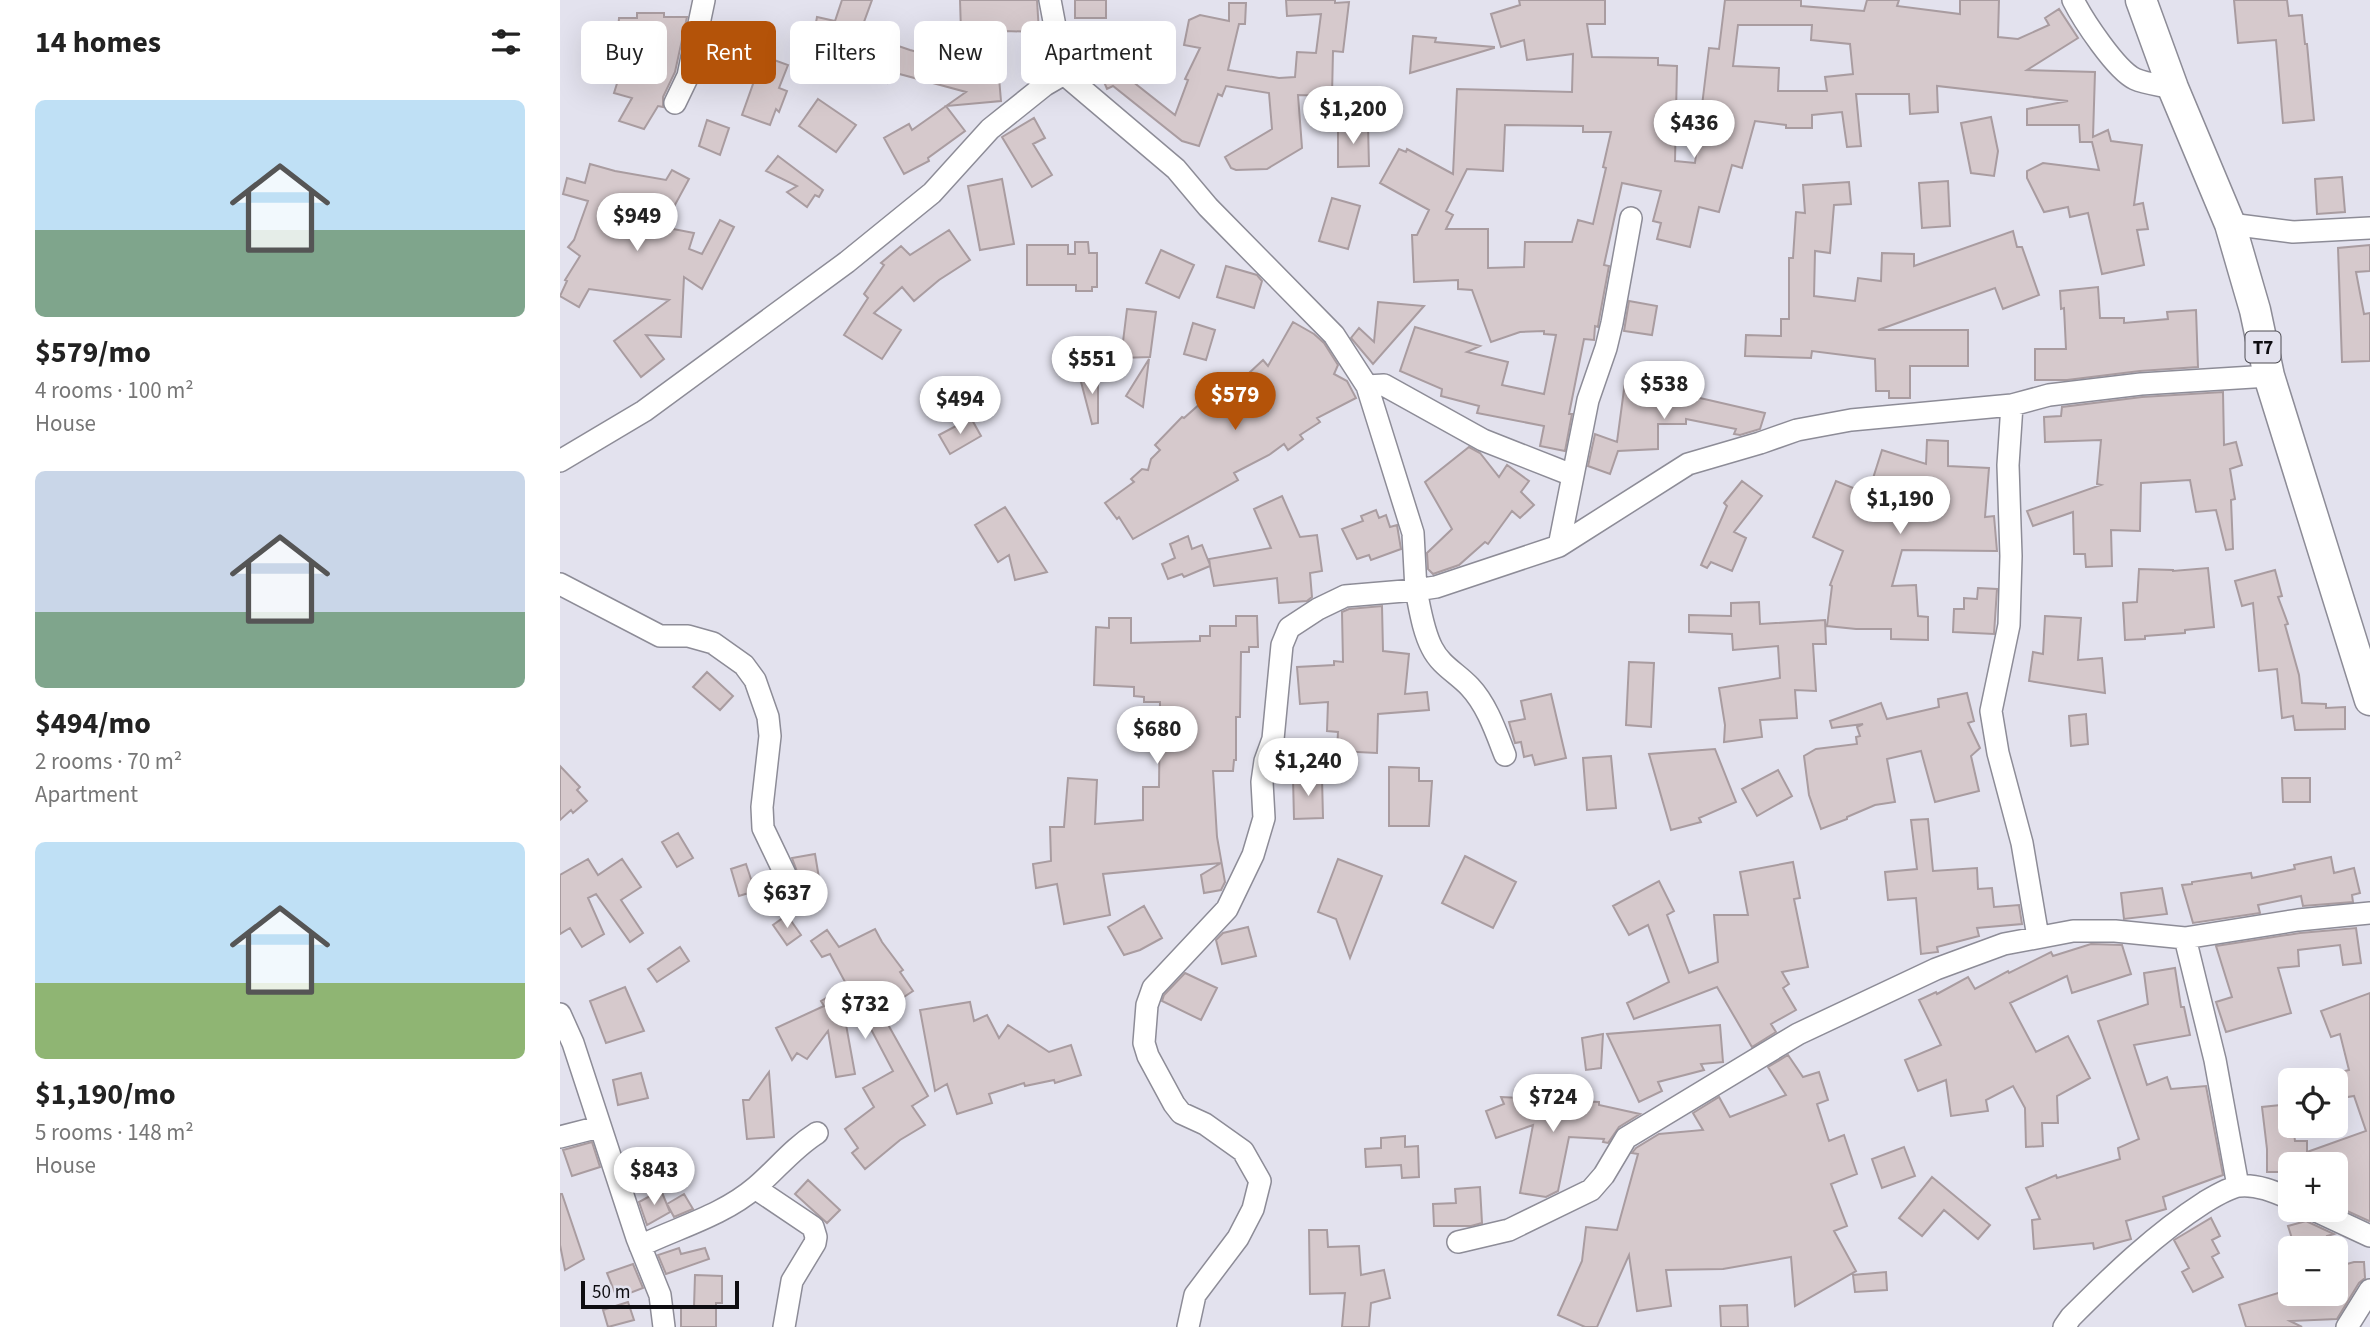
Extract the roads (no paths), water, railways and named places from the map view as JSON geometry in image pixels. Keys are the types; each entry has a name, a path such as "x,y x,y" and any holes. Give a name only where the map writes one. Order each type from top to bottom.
{"highway":[{"name":"T7","path":"2141,0 2173,88 2230,224 2255,310 2269,376 2368,688"}],"street":[{"path":"675,103 688,76 704,0"},
{"path":"1050,0 1054,21"},
{"path":"2073,0 2123,72 2136,80 2173,88"},
{"path":"560,461 644,411 847,262 932,193 990,129 1047,84"},
{"path":"1075,84 1176,169 1208,206 1334,335 1367,386 1413,533 1416,590 1420,613 1432,648 1446,668 1470,687 1494,725 1505,755"},
{"path":"1559,545 1588,400 1606,348 1631,218"},
{"path":"2230,224 2293,232 2370,228"},
{"path":"1188,1327 1195,1294 1238,1238 1253,1209 1259,1181 1243,1151 1205,1124 1181,1113 1174,1104 1148,1056 1144,1043 1150,994 1193,943 1227,909 1253,855 1264,818 1262,782 1265,761 1273,738 1282,645 1289,628 1318,609 1345,596 1436,587 1559,545 1688,464 1797,430 1851,420 2012,405 2049,395 2141,384 2269,376"},
{"path":"1367,386 1384,385 1483,440 1572,475"},
{"path":"2012,405 2008,465 2011,556 2009,625 1991,711 1998,753 2022,843 2038,937"},
{"path":"560,584 660,636 688,636 713,643 730,652 744,665 755,680 768,717 769,746 762,807 764,828 785,874"},
{"path":"1458,1242 1509,1230 1591,1190 1604,1175 1626,1138 1798,1034 1936,969 2004,944 2073,931 2115,931 2185,938 2298,920 2370,914"},
{"path":"2185,938 2215,1060 2238,1186"},
{"path":"560,1014 573,1043 640,1246 660,1294 664,1327"},
{"path":"560,1137 599,1127"},
{"path":"640,1246 702,1220 755,1188 797,1146 817,1133"},
{"path":"2064,1327 2135,1255 2182,1216 2238,1186 2263,1188 2278,1194"},
{"path":"755,1188 813,1227 816,1237 792,1281 785,1327"},
{"path":"2340,1222 2370,1236"},
{"path":"2347,1327 2370,1290"}]}
